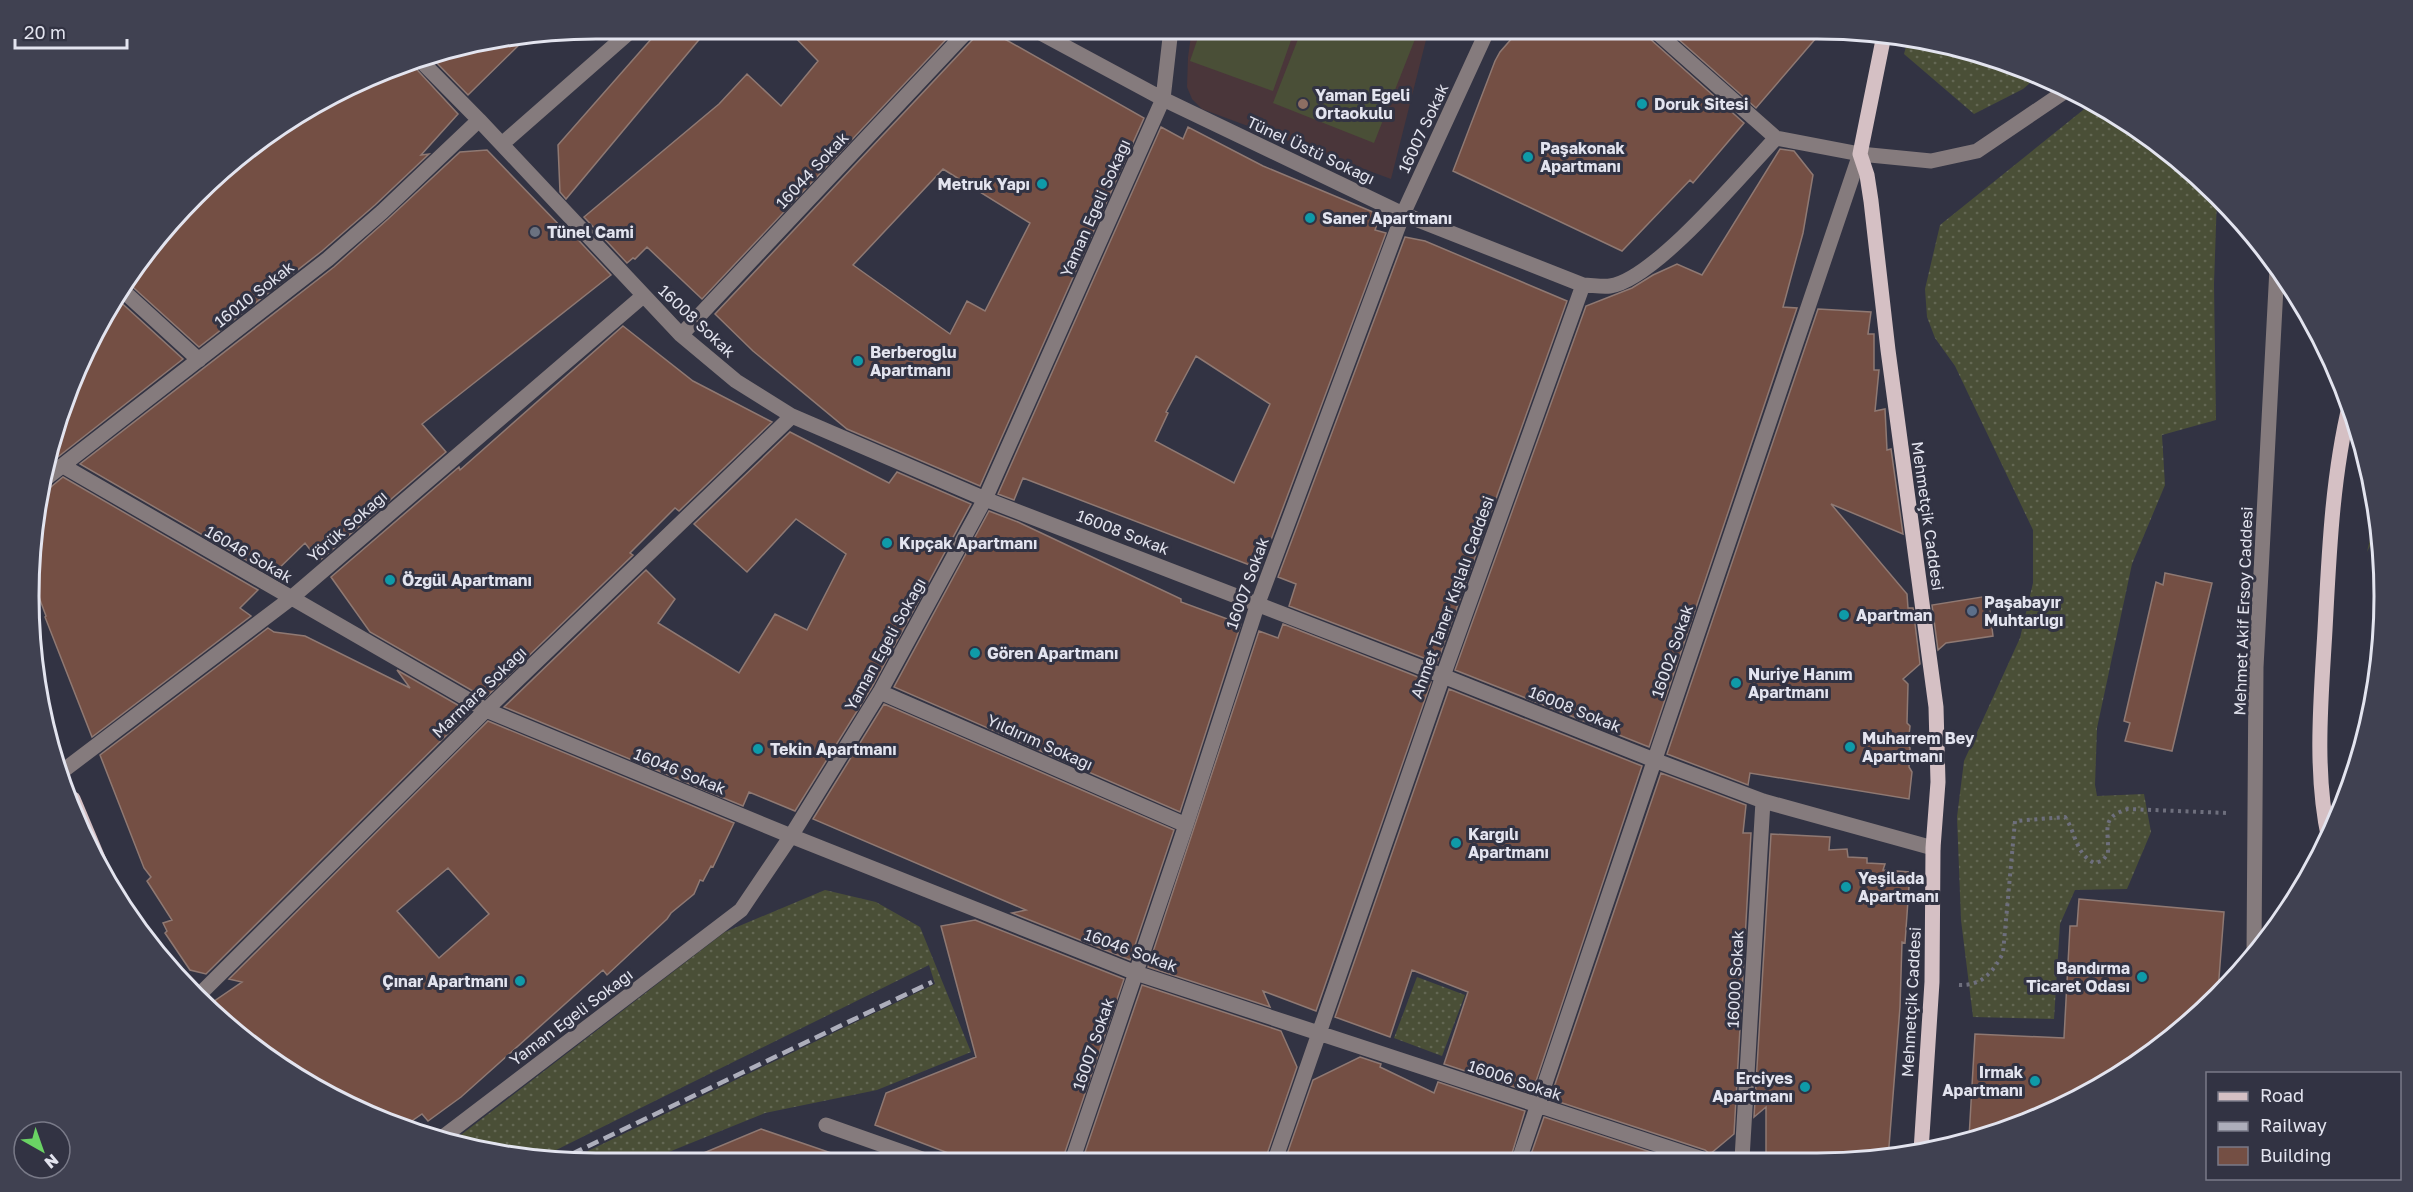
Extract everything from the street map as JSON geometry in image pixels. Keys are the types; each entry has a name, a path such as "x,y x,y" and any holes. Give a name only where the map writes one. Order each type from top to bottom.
{"main road":[{"name":"Mehmetçik Caddesi","path":"1882,43 1860,154 1867,175 1871,201 1888,350 1936,707 1938,782 1933,848 1932,982 1922,1143"},
{"path":"2326,823 2323,808 2320,714 2330,548 2345,421"}],"street":[{"path":"502,144 621,39"},
{"name":"16044 Sokak","path":"681,335 960,39"},
{"name":"Tünel Üstü Sokağı","path":"1052,39 1163,99 1403,214 1583,285"},
{"name":"Yaman Egeli Sokağı","path":"448,1133 741,910 791,836 880,692 985,499 1163,99 1170,39"},
{"name":"16007 Sokak","path":"1075,1153 1186,825 1258,603 1403,214 1483,39"},
{"path":"1664,39 1776,138 1860,154 1931,161 1977,151 2060,95"},
{"name":"16008 Sokak","path":"426,66 681,335 736,381 792,416 985,499 1258,603 1654,760 1763,801 1933,848"},
{"name":"16010 Sokak","path":"53,473 328,259 382,212 479,120"},
{"path":"1583,285 1611,286 1634,276 1655,261 1688,232 1776,138"},
{"name":"16002 Sokak","path":"1522,1153 1860,154"},
{"name":"Mehmet Akif Ersoy Caddesi","path":"2254,941 2256,667 2276,282"},
{"name":"Ahmet Taner Kışlalı Caddesi","path":"1277,1153 1443,676 1583,285"},
{"path":"128,295 199,360"},
{"name":"Yörük Sokağı","path":"67,768 290,598 643,296"},
{"name":"Marmara Sokağı","path":"203,991 486,710 792,416"},
{"name":"16046 Sokak","path":"63,465 486,710 791,836 1136,973 1318,1033"},
{"name":"Yıldırım Sokağı","path":"880,692 1186,825"},
{"name":"16000 Sokak","path":"1742,1153 1763,801"},
{"path":"2323,808 2329,815"},
{"name":"16006 Sokak","path":"1318,1033 1683,1153"},
{"path":"826,1125 905,1153"}],"path":[{"path":"1932,982 1963,985 1976,983 1994,969 2003,953 2015,821 2065,817 2072,826 2076,844 2086,859 2094,863 2102,861 2108,854 2110,816 2128,809 2255,814"}],"shaded area":[{"name":"Yaman Egeli Ortaokulu","path":"1191,39 1427,39 1391,179 1202,109 1192,99 1187,87"}],"green space":[{"path":"1198,39 1291,39 1273,91 1190,61"},
{"path":"1298,39 1415,39 1374,143 1273,103"},
{"path":"1906,47 1926,50 1961,58 2031,82 2023,89 1974,114 1904,54"},
{"path":"2085,108 2156,154 2217,208 2214,284 2216,420 2162,435 2165,485 2132,564 2097,728 2095,785 2097,796 2144,794 2151,832 2127,889 2075,890 2060,924 2054,1019 1973,1017 1961,920 1957,817 1964,761 2020,638 2033,583 2033,530 1955,366 1935,338 1927,317 1925,289 1940,225"},
{"path":"825,890 876,902 920,927 971,1052 877,1090 765,1113 666,1153 584,1153 935,984 929,965 554,1151 460,1136 725,932"},
{"path":"1417,977 1465,995 1442,1056 1394,1038"}],"building":[{"path":"651,39 700,39 566,199 560,192 558,145"},
{"path":"797,39 947,39 702,299 647,247 635,259 627,263 584,217 719,104 747,74 781,106 818,61"},
{"path":"973,39 1005,39 1144,118 980,486 847,429 753,351 715,314","holes":["943,169 1030,223 985,311 967,301 950,334 853,265"]},
{"path":"1511,39 1650,39 1744,123 1693,183 1690,180 1622,251 1453,171 1500,52"},
{"path":"1678,39 1815,39 1756,108"},
{"path":"519,45 468,95 437,63"},
{"path":"417,69 458,114 421,155 429,154 322,251 199,347 133,287 154,257 202,202 257,154 317,114 350,96"},
{"path":"1161,127 1183,139 1188,127 1263,166 1380,215 1375,230 1386,233 1260,569 1023,478 1014,500 998,494","holes":["1196,356 1270,404 1234,483 1155,441 1168,413 1166,412"]},
{"path":"1780,149 1794,151 1813,175 1803,233 1783,307 1797,308 1649,747 1455,670 1586,306 1632,288 1677,264 1702,275"},
{"path":"487,150 566,232 569,230 611,275 422,424 446,452 319,561 305,543 272,575 80,464 334,267 460,152"},
{"path":"1405,237 1425,241 1567,301 1437,663 1289,606 1296,584 1278,577"},
{"path":"122,304 183,359 57,458 81,383 96,350"},
{"path":"1818,309 1871,312 1868,334 1874,334 1874,370 1879,370 1875,411 1885,409 1887,450 1891,449 1903,534 1831,504 1907,594 1908,608 1913,608 1920,664 1903,679 1908,684 1909,767 1912,772 1909,799 1750,773 1748,785 1667,754"},
{"path":"623,326 693,381 772,422 679,511 675,508 630,553 633,555 485,698 370,632 331,577 459,467 460,470"},
{"path":"790,432 889,483 897,472 971,504 872,687 795,811 749,792 743,806 504,707 646,570 675,599 658,623 739,673 775,614 807,630 846,554 796,519 747,572 694,524"},
{"path":"63,477 258,590 240,608 251,616 92,737 39,597 40,560 50,488"},
{"path":"989,511 1018,522 1181,599 1181,602 1241,624 1180,812 894,687"},
{"path":"2165,573 2212,583 2172,751 2125,741 2130,723 2124,721 2156,582 2163,585"},
{"name":"Paşabayır Muhtarlığı","path":"1988,596 1993,636 1946,643 1938,650 1932,605"},
{"path":"1283,624 1431,682 1316,1011 1263,991 1270,1007 1148,967 1259,631 1278,638"},
{"path":"268,628 274,632 305,636 410,688 397,670 470,712 206,974 190,970 165,933 167,931 163,923 172,920 147,881 151,877 144,868 100,755"},
{"path":"1449,689 1642,766 1532,1093 1444,1064 1468,992 1412,970 1390,1037 1335,1017"},
{"path":"884,704 1174,830 1130,960 1012,913 1026,910 813,819"},
{"path":"488,721 734,823 713,867 711,866 703,881 700,880 694,894 607,975 603,970 461,1097 428,1121 422,1114 412,1121 350,1096 317,1078 257,1038 214,1001 242,982 229,979","holes":["448,868 489,914 439,958 397,911"]},
{"path":"1661,773 1746,805 1743,833 1751,833 1734,1134 1709,1153 1550,1099"},
{"path":"1771,834 1830,837 1829,850 1847,849 1848,857 1867,858 1867,863 1885,864 1883,870 1910,872 1905,943 1902,942 1900,1007 1889,1148 1853,1152 1766,1153 1766,1107 1754,1117"},
{"name":"Bandırma Ticaret Odası","path":"2079,899 2224,912 2219,982 2156,1038 2096,1078 2030,1111 1969,1131 1975,1034 2064,1038 2070,926 2077,926"},
{"path":"975,920 1124,979 1065,1153 948,1153 875,1125 886,1093 976,1057 941,926"},
{"path":"1142,985 1281,1031 1297,1067 1267,1153 1085,1153"},
{"path":"1360,1057 1381,1064 1380,1067 1434,1093 1438,1082 1525,1111 1512,1153 1287,1153 1313,1080"},
{"path":"1544,1117 1654,1153 1531,1153"},
{"path":"761,1129 831,1153 704,1153"}],"railway":[{"path":"575,1152 932,982"}],"place":[{"name":"Yaman Egeli Ortaokulu","path":"1303,104"},
{"name":"Doruk Sitesi","path":"1642,104"},
{"name":"Paşakonak Apartmanı","path":"1528,157"},
{"name":"Metruk Yapı","path":"1042,184"},
{"name":"Saner Apartmanı","path":"1310,218"},
{"name":"Tünel Cami","path":"535,232"},
{"name":"Berberoğlu Apartmanı","path":"858,361"},
{"name":"Kıpçak Apartmanı","path":"887,543"},
{"name":"Özgül Apartmanı","path":"390,580"},
{"name":"Paşabayır Muhtarlığı","path":"1972,611"},
{"name":"Apartman","path":"1844,615"},
{"name":"Gören Apartmanı","path":"975,653"},
{"name":"Nuriye Hanım Apartmanı","path":"1736,683"},
{"name":"Muharrem Bey Apartmanı","path":"1850,747"},
{"name":"Tekin Apartmanı","path":"758,749"},
{"name":"Kargılı Apartmanı","path":"1456,843"},
{"name":"Yeşilada Apartmanı","path":"1846,887"},
{"name":"Bandırma Ticaret Odası","path":"2142,977"},
{"name":"Çınar Apartmanı","path":"520,981"},
{"name":"Irmak Apartmanı","path":"2035,1081"},
{"name":"Erciyes Apartmanı","path":"1805,1087"}]}
